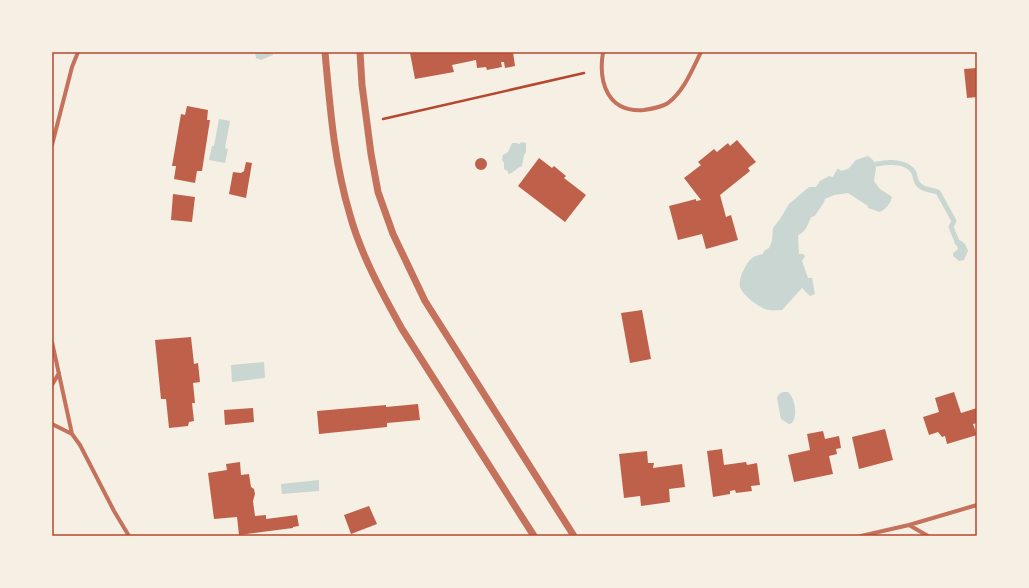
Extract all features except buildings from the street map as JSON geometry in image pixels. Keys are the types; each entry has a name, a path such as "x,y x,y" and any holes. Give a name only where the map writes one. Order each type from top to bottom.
{"street":[{"path":"52,145 72,67 78,52"},
{"path":"325,52 334,145 347,204 360,245 383,295 402,329 534,536"},
{"path":"360,52 362,85 371,154 378,192 393,234 425,301 574,536"},
{"path":"603,52 603,84 608,95 619,106 637,111 651,109 667,104 685,84 701,52"},
{"path":"52,342 72,434 80,445 114,511 129,536"},
{"path":"52,385 59,373"},
{"path":"52,424 72,434"},
{"path":"861,536 909,525 977,505"},
{"path":"909,525 928,536"}],"path":[{"path":"383,118 584,73"}],"shaded area":[{"path":"255,52 273,52 273,55 261,60 256,58"},
{"path":"219,119 230,121 225,148 228,149 225,163 209,160 212,146 214,146"},
{"path":"522,142 526,143 526,152 522,166 508,174 508,171 504,169 504,163 502,160 503,155 508,152 512,143 519,144"},
{"path":"868,156 872,159 876,167 874,181 880,189 892,197 888,206 880,212 868,208 868,206 848,193 834,195 825,199 815,216 811,217 805,230 798,235 799,254 803,254 805,256 802,261 808,278 812,278 815,294 810,296 802,288 782,310 766,309 753,302 740,287 741,276 744,268 751,259 755,256 763,254 764,251 769,248 772,241 773,228 789,204 809,187 816,187 820,181 829,176 833,177 837,169 841,171 848,169 856,160"},
{"path":"956,239 963,242 968,251 964,260 959,261 953,256 953,253 958,249 954,243"},
{"path":"264,362 265,378 232,382 231,365"},
{"path":"788,392 794,402 795,407 794,420 789,424 781,419 777,398 779,394"},
{"path":"319,480 319,491 282,494 281,484"}],"waterway":[{"path":"877,164 897,163 907,166 914,173 916,181 920,186 938,192 954,221 951,227 956,239"}]}
